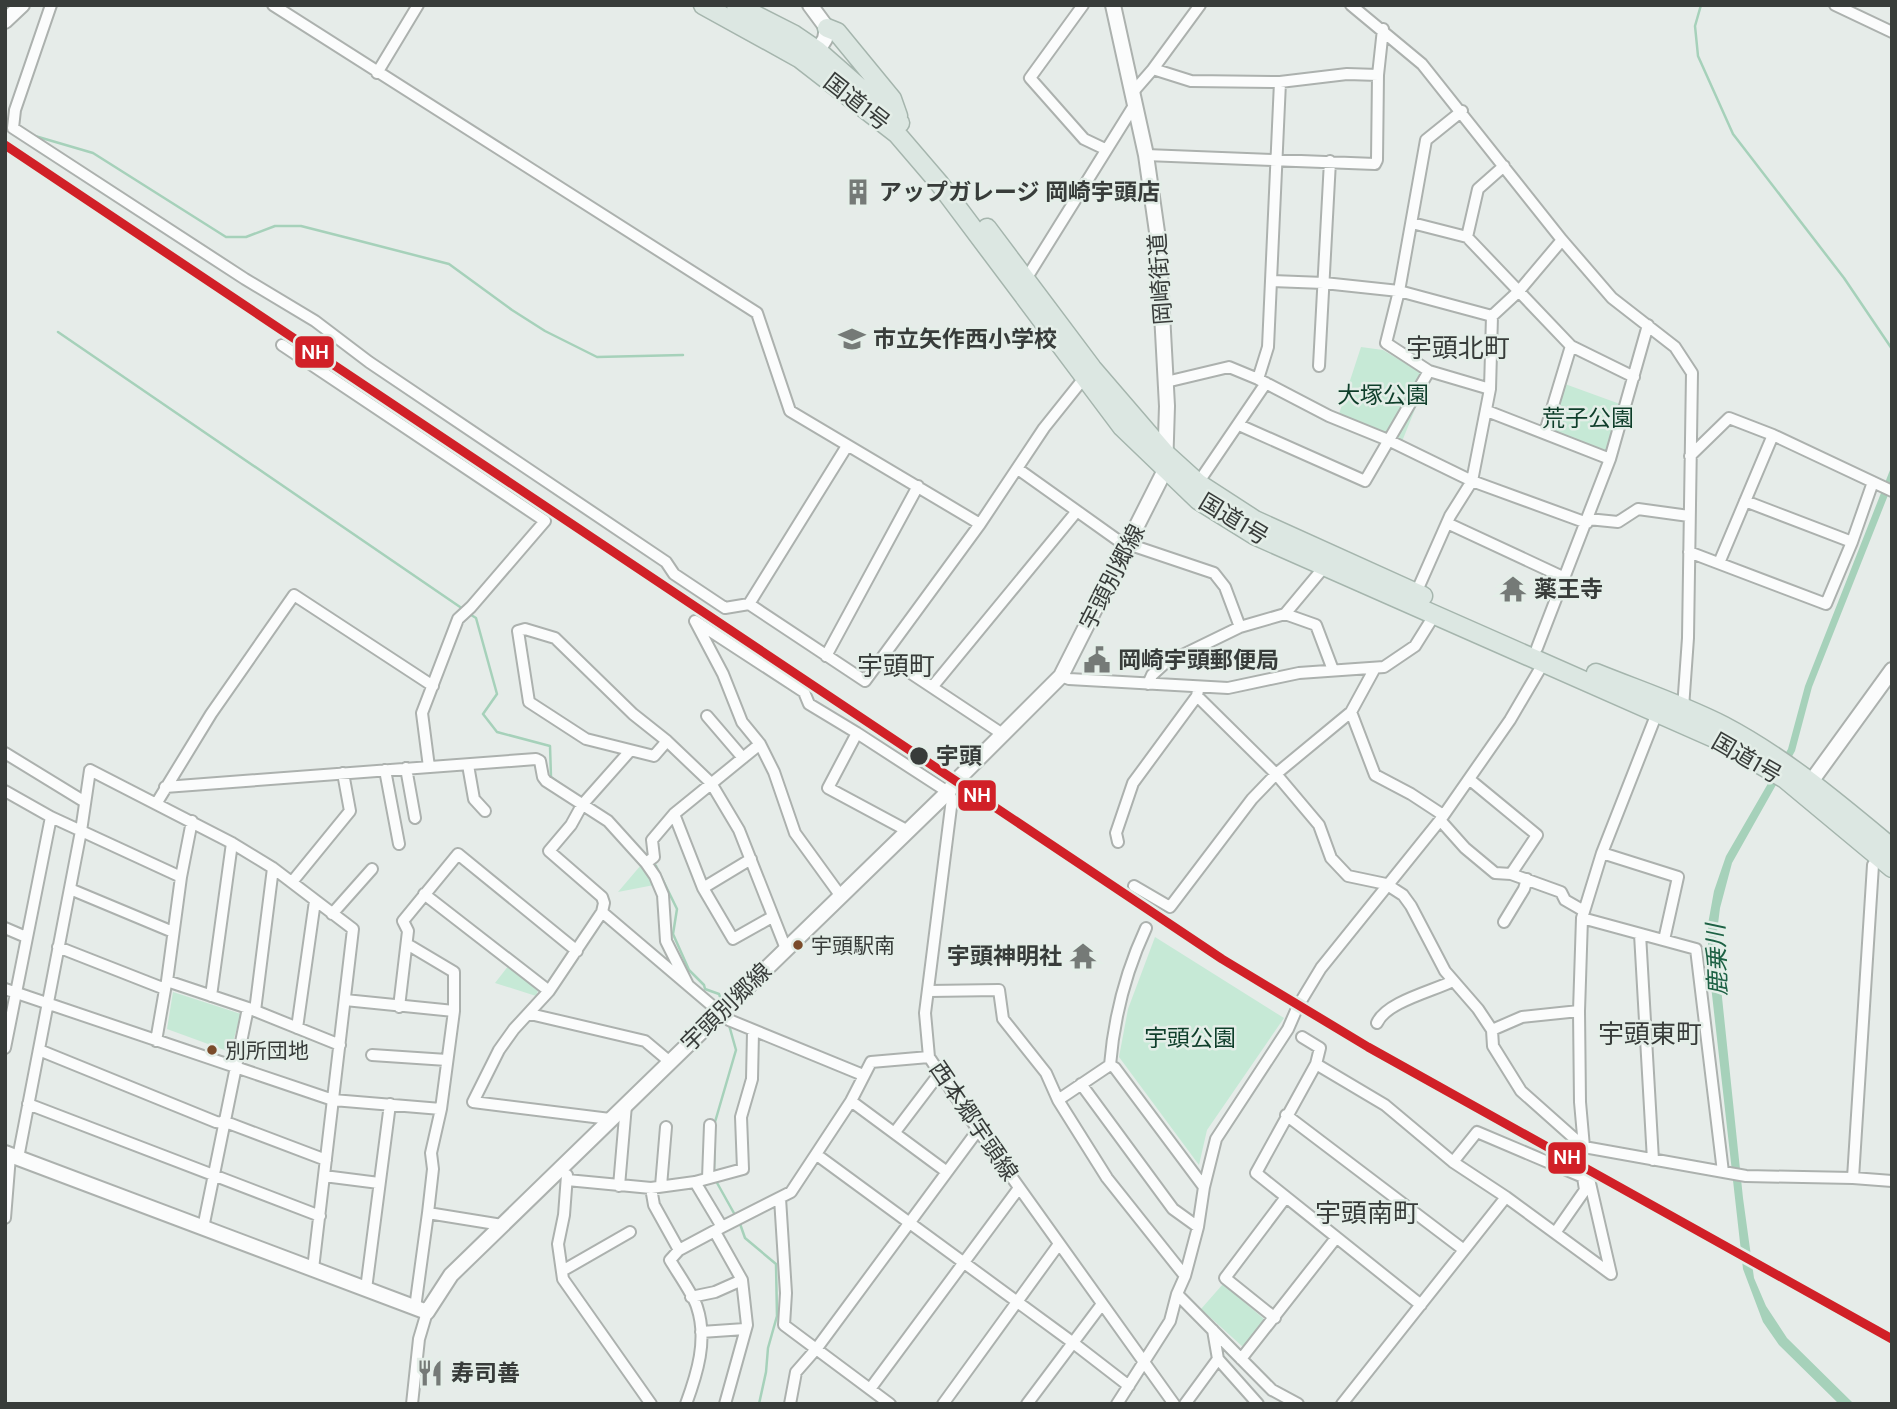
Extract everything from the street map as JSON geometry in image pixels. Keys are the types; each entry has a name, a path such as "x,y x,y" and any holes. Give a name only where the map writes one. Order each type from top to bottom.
{"highway":[{"name":"国道1号","path":"703,5 813,58 864,89 901,123 967,201 1092,368 1198,500 1256,536 1435,614 1722,725 1788,774 1887,858"},
{"name":"国道1号","path":"736,5 793,34 813,58 897,134 939,183 1122,427 1165,462 1255,520 1416,593 1657,713 1770,761"},
{"path":"827,28 837,32 892,99 901,123"}],"street":[{"path":"5,21 22,5"},
{"path":"51,5 15,110 13,128 210,257 315,321 369,362 667,562 674,574 725,608 749,604 865,681 1018,469 1044,428 1084,378"},
{"path":"273,5 757,313 790,411 979,524"},
{"path":"377,73 418,5"},
{"path":"810,5 827,28 825,39 813,58"},
{"path":"1083,5 1030,78 1084,139 1105,149"},
{"name":"岡崎街道","path":"1113,5 1146,155 1158,240 1166,382 1165,462"},
{"path":"1026,279 1055,236 1134,98 1200,5"},
{"path":"1351,5 1422,64 1562,240 1612,298 1675,347 1692,373 1688,638 1683,708"},
{"path":"1835,5 1892,32"},
{"path":"1146,155 1375,164 1378,75 1383,29"},
{"path":"1153,69 1191,81 1280,82 1347,74 1378,75"},
{"path":"1198,483 1239,425 1262,381 1268,347 1272,281 1280,82"},
{"path":"1462,111 1426,140 1399,291 1386,343 1429,371 1490,389"},
{"path":"1319,366 1330,161"},
{"path":"1467,237 1478,189 1504,166"},
{"path":"1412,223 1467,237 1571,346 1634,377"},
{"path":"1416,593 1447,523 1472,481 1490,389 1492,316 1519,291 1562,240"},
{"path":"1272,281 1399,291 1492,316"},
{"path":"1117,1404 1170,1321 1198,1227 1204,1187 1216,1139 1288,1029 1298,1006 1321,968 1441,818 1510,720 1541,655 1565,578 1610,459 1648,325"},
{"path":"282,345 545,521 468,611 458,619 422,713 429,767"},
{"path":"1545,432 1571,346"},
{"path":"1166,382 1229,367 1472,481 1588,521 1618,522 1638,509 1689,516"},
{"path":"1239,425 1365,481 1429,371"},
{"path":"1487,411 1610,459"},
{"path":"1690,456 1729,418 1773,435 1891,491"},
{"path":"1719,563 1773,435"},
{"path":"749,604 848,446"},
{"name":"宇頭別郷線","path":"610,1119 908,831 1061,676 1129,543 1165,462"},
{"path":"1018,469 1118,541 1214,573 1226,587 1240,626"},
{"path":"1689,552 1826,604 1876,483"},
{"path":"826,656 918,486"},
{"path":"1745,500 1852,542"},
{"path":"933,686 1077,512"},
{"path":"1447,523 1565,578"},
{"path":"1285,614 1325,566"},
{"path":"156,804 211,714 294,594 433,686"},
{"path":"1148,684 1152,675 1164,664 1240,626 1285,614 1316,625 1333,670"},
{"path":"1134,886 1170,906 1252,799 1276,774 1351,712 1363,686 1379,667 1415,646 1435,614"},
{"path":"841,895 795,833 774,772 760,744 743,722 723,674 695,621 804,692 809,704 952,787"},
{"path":"667,741 654,756 629,752 586,739 529,702 518,631 526,629 555,638 633,714 667,741 711,783 739,830 786,949"},
{"path":"885,656 1004,734"},
{"path":"1061,676 1069,679 1148,684 1198,692 1299,673 1379,667"},
{"path":"1806,789 1892,670"},
{"path":"1198,692 1276,774 1319,825 1331,858 1348,876 1387,884 1403,895 1444,971 1478,1009 1492,1030 1493,1046 1521,1091 1584,1147 1746,1176 1892,1181"},
{"path":"1118,842 1116,833 1133,783 1198,692"},
{"path":"1351,712 1375,775 1411,794 1441,818 1465,848 1495,873 1511,874 1561,892 1565,900 1583,915 1696,949 1723,1172"},
{"path":"1584,1147 1580,1102 1579,1010 1583,915 1602,853 1646,735 1657,713"},
{"path":"707,716 743,758"},
{"path":"857,733 828,788 908,831"},
{"path":"688,985 666,941 663,895 650,860 652,840 674,814 760,744"},
{"path":"610,1119 473,1102 491,1062 514,1029 549,991 602,912 602,897 549,851 571,825 582,805 629,752"},
{"path":"5,753 85,802"},
{"path":"165,788 536,759 540,761 546,781 608,821 650,860"},
{"path":"468,765 474,799 485,811"},
{"path":"406,768 415,818"},
{"path":"385,769 399,844"},
{"path":"5,1218 11,1156 28,1104 81,831 90,770 232,843 273,868 353,929 313,1269"},
{"path":"292,882 350,811 342,773"},
{"path":"1468,779 1537,835 1511,874"},
{"name":"西本郷宇頭線","path":"952,787 925,1013 929,1057 1174,1404"},
{"path":"5,792 51,817 181,877"},
{"path":"674,814 703,888 733,939 772,917"},
{"path":"5,1048 51,817"},
{"path":"156,1041 192,821"},
{"path":"211,996 232,843"},
{"path":"1602,853 1678,877 1664,940"},
{"path":"399,1007 408,931 403,921 458,854 577,951"},
{"path":"1853,1178 1873,865 1887,858"},
{"path":"703,888 751,859"},
{"path":"203,1228 236,1067 251,1009 273,868"},
{"path":"332,914 372,869"},
{"path":"1504,922 1527,879"},
{"path":"70,889 173,932"},
{"path":"424,894 549,991"},
{"path":"297,1028 315,901"},
{"path":"602,912 729,1020 863,1075"},
{"path":"5,928 26,937"},
{"path":"1110,1065 1114,1025 1131,960 1146,928"},
{"path":"1640,934 1653,1160"},
{"path":"407,944 454,972 454,1011 431,1153 433,1169 412,1404"},
{"path":"58,947 166,985 251,1009 340,1045"},
{"path":"1377,1023 1380,1017 1411,997 1453,981"},
{"path":"5,989 333,1100 440,1109"},
{"path":"929,991 999,990 1003,1018 1046,1073 1058,1100 1107,1178 1185,1276"},
{"path":"345,1000 454,1011"},
{"path":"1492,1030 1522,1017 1579,1010"},
{"path":"530,1014 645,1041 670,1062"},
{"path":"566,1180 656,1187 695,1182 743,1169 741,1117 752,1079 753,1032"},
{"path":"1302,1037 1320,1048 1316,1064 1256,1173 1421,1305"},
{"path":"39,1049 326,1160"},
{"path":"372,1055 447,1060"},
{"path":"686,1404 700,1365 701,1332 697,1306 670,1259 718,1229 791,1192 850,1101 871,1062 929,1057"},
{"path":"1316,1064 1385,1105 1453,1162 1506,1197 1611,1275 1587,1170"},
{"path":"1110,1065 1115,1068 1204,1187"},
{"path":"1058,1100 1110,1065"},
{"path":"895,1132 939,1074"},
{"path":"1081,1084 1173,1209 1198,1227"},
{"path":"850,1101 947,1172"},
{"path":"28,1104 320,1216"},
{"path":"366,1289 390,1104"},
{"path":"619,1186 626,1105"},
{"path":"1286,1115 1464,1250"},
{"path":"421,1310 451,1275 610,1119"},
{"path":"708,1178 710,1125"},
{"path":"666,1127 654,1205 679,1251"},
{"path":"790,1404 796,1372 817,1348 978,1130"},
{"path":"1453,1162 1477,1132 1583,1177 1585,1190 1555,1233"},
{"path":"817,1154 1129,1386"},
{"path":"11,1156 421,1310"},
{"path":"567,1162 564,1215 558,1244 563,1279 651,1404"},
{"path":"324,1176 379,1183"},
{"path":"695,1182 742,1280 746,1329 725,1404"},
{"path":"870,1389 1019,1188"},
{"path":"1275,1318 1225,1278 1286,1197"},
{"path":"1342,1404 1506,1197"},
{"path":"780,1198 786,1293 784,1325 890,1404"},
{"path":"428,1213 502,1225"},
{"path":"562,1271 630,1232"},
{"path":"1241,1359 1336,1238"},
{"path":"943,1404 1059,1244"},
{"path":"691,1297 715,1292 742,1280"},
{"path":"1177,1294 1272,1391 1298,1404"},
{"path":"1027,1404 1102,1304"},
{"path":"701,1332 746,1329"},
{"path":"1213,1330 1219,1359 1258,1404"},
{"path":"1185,1404 1219,1359"}],"green space":[{"name":"大塚公園","path":"1361,347 1383,350 1428,377 1401,444 1339,414"},
{"name":"荒子公園","path":"1565,384 1620,404 1608,455 1550,429"},
{"path":"641,865 654,885 618,892"},
{"name":"宇頭公園","path":"1155,937 1284,1018 1207,1130 1199,1165 1119,1057 1128,1009"},
{"path":"509,965 538,991 536,996 495,983"},
{"path":"173,992 241,1014 230,1052 167,1029"},
{"path":"1223,1284 1264,1319 1243,1347 1201,1309"}],"water":[{"name":"鹿乗川","path":"1892,465 1892,485 1812,687 1795,751 1732,863 1720,908 1716,940 1754,1278 1766,1306 1787,1338 1854,1404 1839,1404 1779,1345 1763,1322 1743,1269 1708,959 1708,924 1714,891 1726,856 1788,749 1805,686"}],"waterway":[{"path":"1701,5 1695,26 1698,56 1733,134 1844,278 1892,349"},
{"path":"35,136 93,153 226,237 246,237 275,226 301,226 449,264 545,331 597,357 683,355"},
{"path":"58,332 463,609"},
{"path":"468,613 476,618 497,694 483,714 497,732 550,746 551,777 562,785"},
{"path":"651,861 677,909 673,934 689,970 705,989 719,994 723,1005"},
{"path":"714,1172 715,1122 736,1050 729,1025"},
{"path":"716,1181 735,1215"},
{"path":"739,1221 745,1238 776,1264 777,1316 768,1348 759,1404"}],"transit line":[{"name":"NH","path":"5,145 1222,959 1368,1047 1892,1339"}],"place":[{"name":"アップガレージ 岡崎宇頭店","path":"858,192"},
{"name":"市立矢作西小学校","path":"852,339"},
{"name":"薬王寺","path":"1513,589"},
{"name":"岡崎宇頭郵便局","path":"1097,660"},
{"name":"宇頭","path":"919,756"},
{"name":"宇頭駅南","path":"798,945"},
{"name":"宇頭神明社","path":"1083,956"},
{"name":"別所団地","path":"212,1050"},
{"name":"寿司善","path":"430,1373"}],"district":[{"name":"宇頭北町","path":"1458,348"},
{"name":"宇頭町","path":"896,666"},
{"name":"宇頭東町","path":"1650,1034"},
{"name":"宇頭南町","path":"1367,1213"}]}
